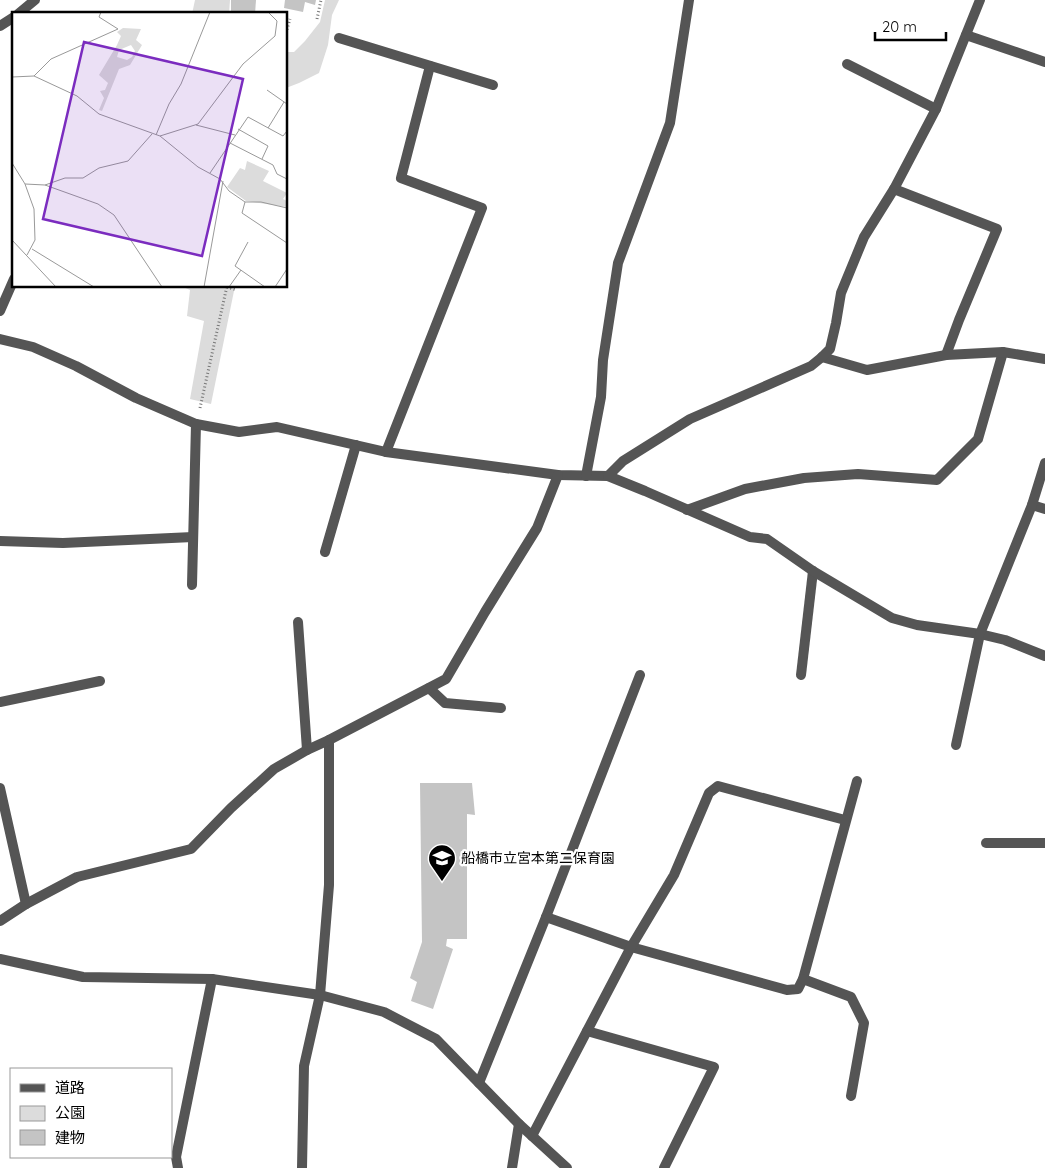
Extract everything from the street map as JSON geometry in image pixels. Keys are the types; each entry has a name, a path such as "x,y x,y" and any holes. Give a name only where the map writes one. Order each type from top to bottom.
{"street":[{"path":"20,12 35,0"},
{"path":"586,476 601,397 603,360 618,263 670,123 689,0"},
{"path":"608,476 623,462 690,419 811,366 830,349 841,293 864,237 894,189 936,109 980,0"},
{"path":"0,26 12,18"},
{"path":"966,35 1045,62"},
{"path":"338,38 493,85"},
{"path":"846,64 936,109"},
{"path":"386,452 482,208 401,178 430,66"},
{"path":"894,189 997,229 946,356"},
{"path":"0,312 12,284"},
{"path":"0,339 34,347 76,366 136,398 196,424 238,432 278,427 386,452 558,475 608,476 750,537 767,539 813,571 892,618 917,625 980,634 1005,640 1045,656"},
{"path":"822,357 867,370 946,356 1004,352 1045,359"},
{"path":"687,510 745,489 804,478 858,474 937,480 978,439 1004,352"},
{"path":"192,585 196,424"},
{"path":"325,552 356,445"},
{"path":"956,745 980,634 1032,505 1045,463"},
{"path":"0,921 26,904 77,877 191,850 231,808 274,769 307,750 446,679 537,528 558,475"},
{"path":"1032,505 1045,509"},
{"path":"0,541 63,543 193,537"},
{"path":"801,674 813,571"},
{"path":"298,622 307,750"},
{"path":"479,1083 640,675"},
{"path":"0,702 100,681"},
{"path":"429,688 445,704 501,708"},
{"path":"302,1168 304,1066 320,995 330,885 329,740"},
{"path":"546,917 631,947 787,990 798,989 803,979 857,781"},
{"path":"532,1136 631,947 674,875 709,793 718,786 845,820"},
{"path":"0,788 26,904"},
{"path":"986,844 1045,844"},
{"path":"0,959 83,977 212,979 320,995 384,1012 436,1039 519,1124 567,1168"},
{"path":"178,1168 176,1157 212,979"},
{"path":"803,979 852,997 864,1023 852,1096"},
{"path":"587,1031 714,1067 664,1168"},
{"path":"512,1168 519,1124"}],"path":[{"path":"317,18 321,0"},
{"path":"288,26 290,19"},
{"path":"200,408 227,288"},
{"path":"230,288 237,290"}],"green space":[{"path":"195,0 230,0 229,12 192,12"},
{"path":"325,0 339,0 332,15 328,45 319,73 288,87 288,52 294,52 320,22"},
{"path":"186,288 235,288 211,404 190,399 204,321 187,316 190,290"}],"building":[{"path":"231,0 256,0 255,12 231,12"},
{"path":"285,0 316,0 315,5 305,2 303,12 284,8"},
{"path":"420,783 472,783 475,815 467,814 467,939 447,939 446,946 453,949 433,1009 411,1001 417,982 410,978 422,942"}],"place":[{"name":"船橋市立宮本第二保育園","path":"442,882"}]}
